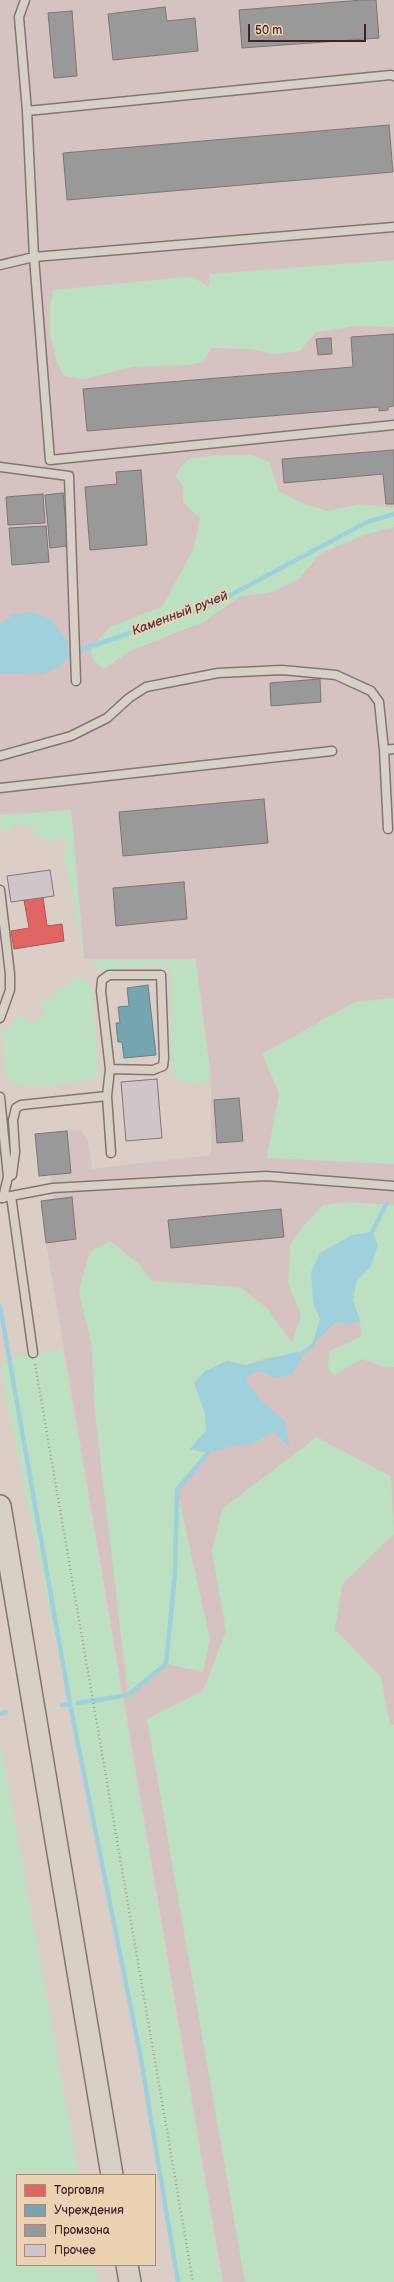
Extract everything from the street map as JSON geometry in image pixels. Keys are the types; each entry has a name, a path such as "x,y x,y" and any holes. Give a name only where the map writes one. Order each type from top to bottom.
{"main road":[{"path":"0,1506 112,2174"},
{"path":"127,2266 130,2282"}],"lane":[{"path":"25,0 19,17 27,111 34,257 50,460 394,425"},
{"path":"27,111 394,76"},
{"path":"0,265 34,257 394,227"},
{"path":"0,466 69,476 76,681"},
{"path":"0,756 71,736 107,718 129,698 146,687 218,673 282,670 336,676 371,691 379,702 384,750 388,829"},
{"path":"384,750 394,749"},
{"path":"0,788 332,751"},
{"path":"0,890 10,974 10,990 0,1018"},
{"path":"110,1068 153,1070 163,1066 161,976 109,975 102,980 101,991 110,1068 107,1096 111,1153"},
{"path":"0,1096 3,1108 8,1177 4,1197 33,1353"},
{"path":"3,1108 107,1096"},
{"path":"8,1177 12,1175 15,1152 13,1114 16,1108 21,1105"},
{"path":"4,1197 53,1188 266,1176 394,1186"}],"path":[{"path":"33,1353 193,2282"}],"shaded area":[{"path":"0,0 394,0 394,2282 223,2282 46,1243 41,1201 53,1199 51,1175 35,1134 82,1130 88,1142 92,1169 211,1155 211,1079 196,959 84,959 71,811 0,815"}],"green space":[{"path":"394,260 394,327 357,326 316,332 300,351 276,354 251,349 211,348 203,362 188,365 132,367 85,379 64,376 56,360 50,333 50,306 53,290 186,277 193,277 209,287 210,274"},
{"path":"221,455 252,455 269,462 279,491 298,501 327,511 361,504 394,508 394,527 368,534 321,553 299,579 273,592 241,596 205,621 130,651 104,669 93,660 91,648 110,627 162,607 194,548 200,518 183,502 183,487 176,477 181,466 191,458"},
{"path":"71,810 84,959 64,853 69,846 62,838 54,842 34,835 34,828 14,824 11,832 0,829 0,815"},
{"path":"92,959 195,959 211,1079 200,1085 177,1081 171,1065 172,972 166,965 99,970"},
{"path":"82,978 92,986 98,1071 96,1078 76,1083 30,1087 10,1082 4,1068 2,1033 21,1014 30,1024 46,1015 41,1005 72,980"},
{"path":"394,998 394,1164 267,1158 279,1093 262,1054 355,1002"},
{"path":"347,1202 394,1205 394,1367 387,1368 362,1359 334,1375 328,1368 329,1351 361,1337 360,1321 353,1301 356,1282 371,1266 335,1245 320,1253 313,1303 320,1319 312,1346 302,1353 266,1358 246,1365 226,1361 194,1383 205,1413 206,1431 190,1449 208,1453 177,1490 210,1639 203,1672 166,1664 128,1695 95,1414 92,1348 79,1291 89,1253 110,1241 138,1263 152,1281 240,1287 268,1309 292,1343 301,1315 288,1283 290,1245 305,1224 323,1205"},
{"path":"63,1350 222,2282 177,2282 140,2053 0,1369 5,1362 13,1357"},
{"path":"317,1437 391,1477 394,1534 342,1585 335,1630 381,1677 390,1724 394,1725 394,2282 245,2282 147,1719 203,1691 226,1631 212,1551 222,1509"},
{"path":"0,1740 79,2174 16,2174 16,2266 95,2266 98,2282 0,2282"}],"water":[{"path":"34,612 50,619 67,641 69,655 60,667 41,674 0,673 0,624 14,614"},
{"path":"372,1232 378,1245 371,1266 356,1282 353,1301 360,1321 348,1325 335,1322 312,1346 320,1319 313,1303 311,1272 320,1253 352,1235"},
{"path":"296,1352 302,1353 301,1360 291,1375 275,1378 259,1371 245,1378 259,1399 285,1421 290,1447 273,1432 252,1444 237,1445 208,1453 190,1449 206,1431 205,1413 194,1383 205,1371 227,1361 246,1365"}],"building: Торговля":[{"path":"43,897 47,926 62,924 64,941 14,949 11,931 29,928 24,900"}],"building: Учреждения":[{"path":"148,985 156,1055 124,1058 122,1042 118,1042 116,1023 120,1023 118,1007 129,1006 127,988"}],"building: Промзона":[{"path":"376,0 379,38 242,48 239,10"},
{"path":"165,7 167,21 195,18 198,51 113,60 108,14"},
{"path":"72,11 77,76 54,78 48,13"},
{"path":"389,125 393,172 67,200 63,153"},
{"path":"394,334 394,406 388,407 388,410 379,411 379,407 87,431 83,389 353,367 351,337"},
{"path":"331,338 332,354 318,355 316,339"},
{"path":"394,450 394,504 386,504 383,474 284,483 282,459"},
{"path":"141,470 147,545 90,550 85,487 117,484 116,472"},
{"path":"63,493 68,546 50,548 45,495"},
{"path":"43,494 45,523 8,525 6,497"},
{"path":"46,526 49,562 12,565 9,528"},
{"path":"320,679 321,702 271,706 270,683"},
{"path":"264,799 268,843 123,856 119,812"},
{"path":"184,882 187,919 116,926 113,888"},
{"path":"239,1098 243,1141 217,1143 214,1100"},
{"path":"67,1131 71,1173 39,1176 35,1134"},
{"path":"72,1197 76,1239 46,1243 41,1201"},
{"path":"281,1209 284,1237 171,1248 168,1220"}],"building: Прочее":[{"path":"50,870 54,896 11,902 7,876"},
{"path":"157,1079 162,1138 126,1141 121,1082"}],"waterway":[{"name":"Каменный ручей","path":"63,656 214,604 367,522 394,514"},
{"path":"372,1232 387,1203"},
{"path":"0,1306 70,1704 140,2053 178,2282"},
{"path":"302,1353 312,1346"},
{"path":"78,1703 128,1695 166,1664 175,1574 177,1490 208,1453"},
{"path":"62,1705 70,1704"},
{"path":"0,1714 6,1712"}]}
